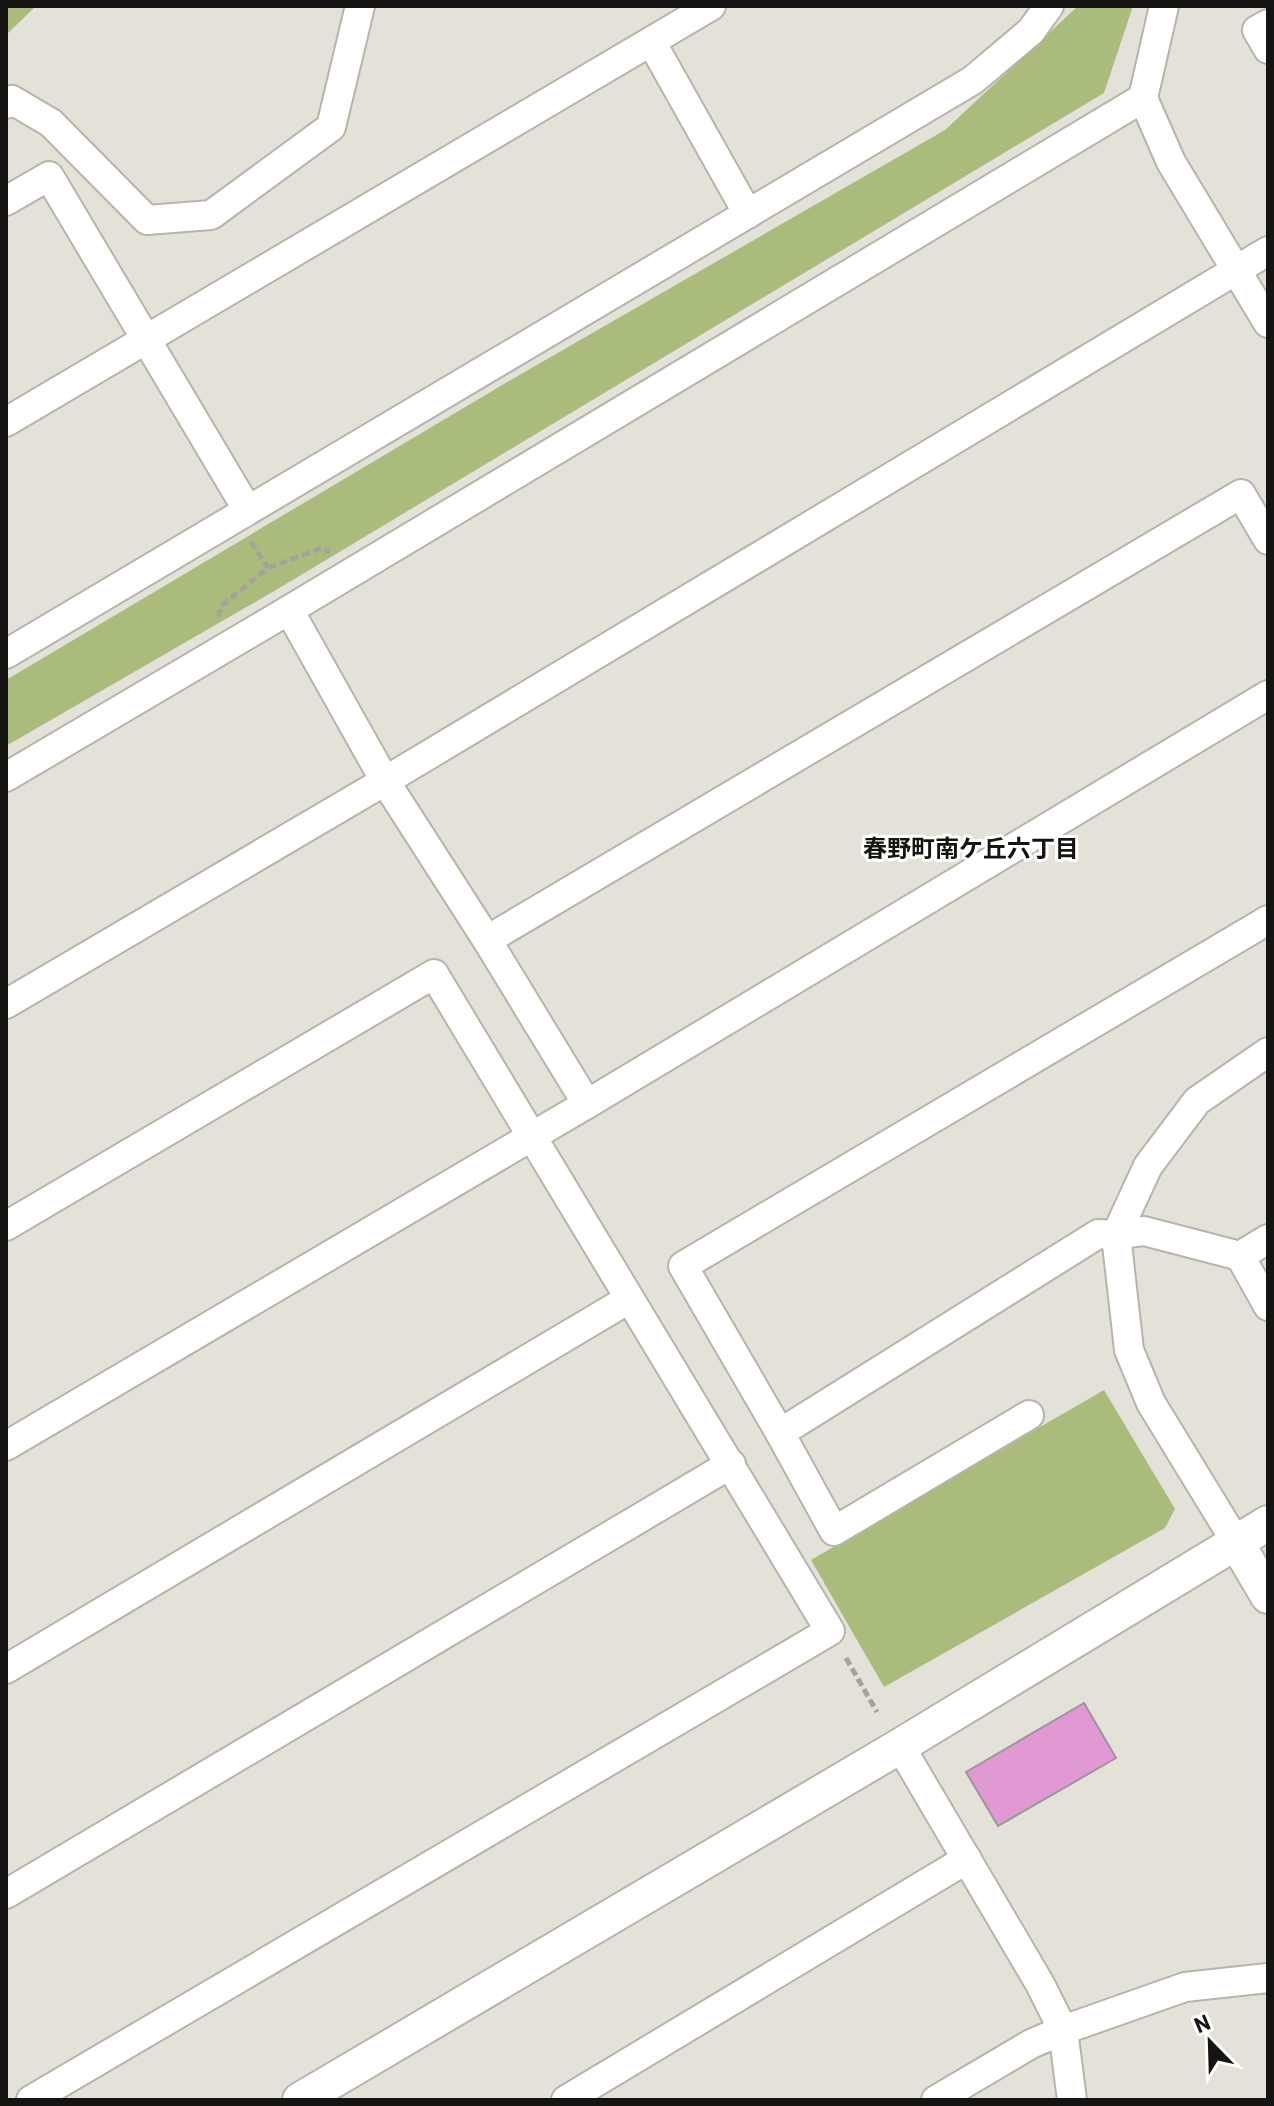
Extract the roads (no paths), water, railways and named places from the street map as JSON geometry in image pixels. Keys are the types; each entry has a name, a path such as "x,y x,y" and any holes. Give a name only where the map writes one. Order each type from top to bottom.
{"street":[{"path":"6,104 12,100 51,123 147,220 211,215 331,127 360,6"},
{"path":"6,422 711,6"},
{"path":"6,654 973,80 1031,31 1049,6"},
{"path":"1164,6 1143,98 1171,162 1268,323"},
{"path":"1268,24 1257,30 1268,49"},
{"path":"652,43 748,214"},
{"path":"6,777 1143,98"},
{"path":"6,201 49,176 247,509"},
{"path":"6,1004 385,781 1268,251"},
{"path":"487,940 1241,494 1268,540"},
{"path":"289,610 385,781 587,1104"},
{"path":"6,1446 587,1104 1268,695"},
{"path":"1029,1415 834,1531 683,1266 1268,920"},
{"path":"6,1226 434,974 830,1631 31,2100"},
{"path":"1268,1052 1197,1101 1148,1166 1116,1235 1129,1350 1151,1403 1268,1596"},
{"path":"780,1433 1098,1234 1144,1231 1240,1256 1268,1239"},
{"path":"1240,1256 1268,1306"},
{"path":"6,1669 629,1299"},
{"path":"6,1894 731,1464"},
{"path":"300,2100 900,1746 1268,1523"},
{"path":"900,1746 1040,1984 1063,2030 1072,2100"},
{"path":"566,2100 967,1859"},
{"path":"936,2100 1031,2044 1063,2030 1185,1987 1268,1978"}],"district":[{"name":"春野町南ケ丘六丁目","path":"971,847"}]}
